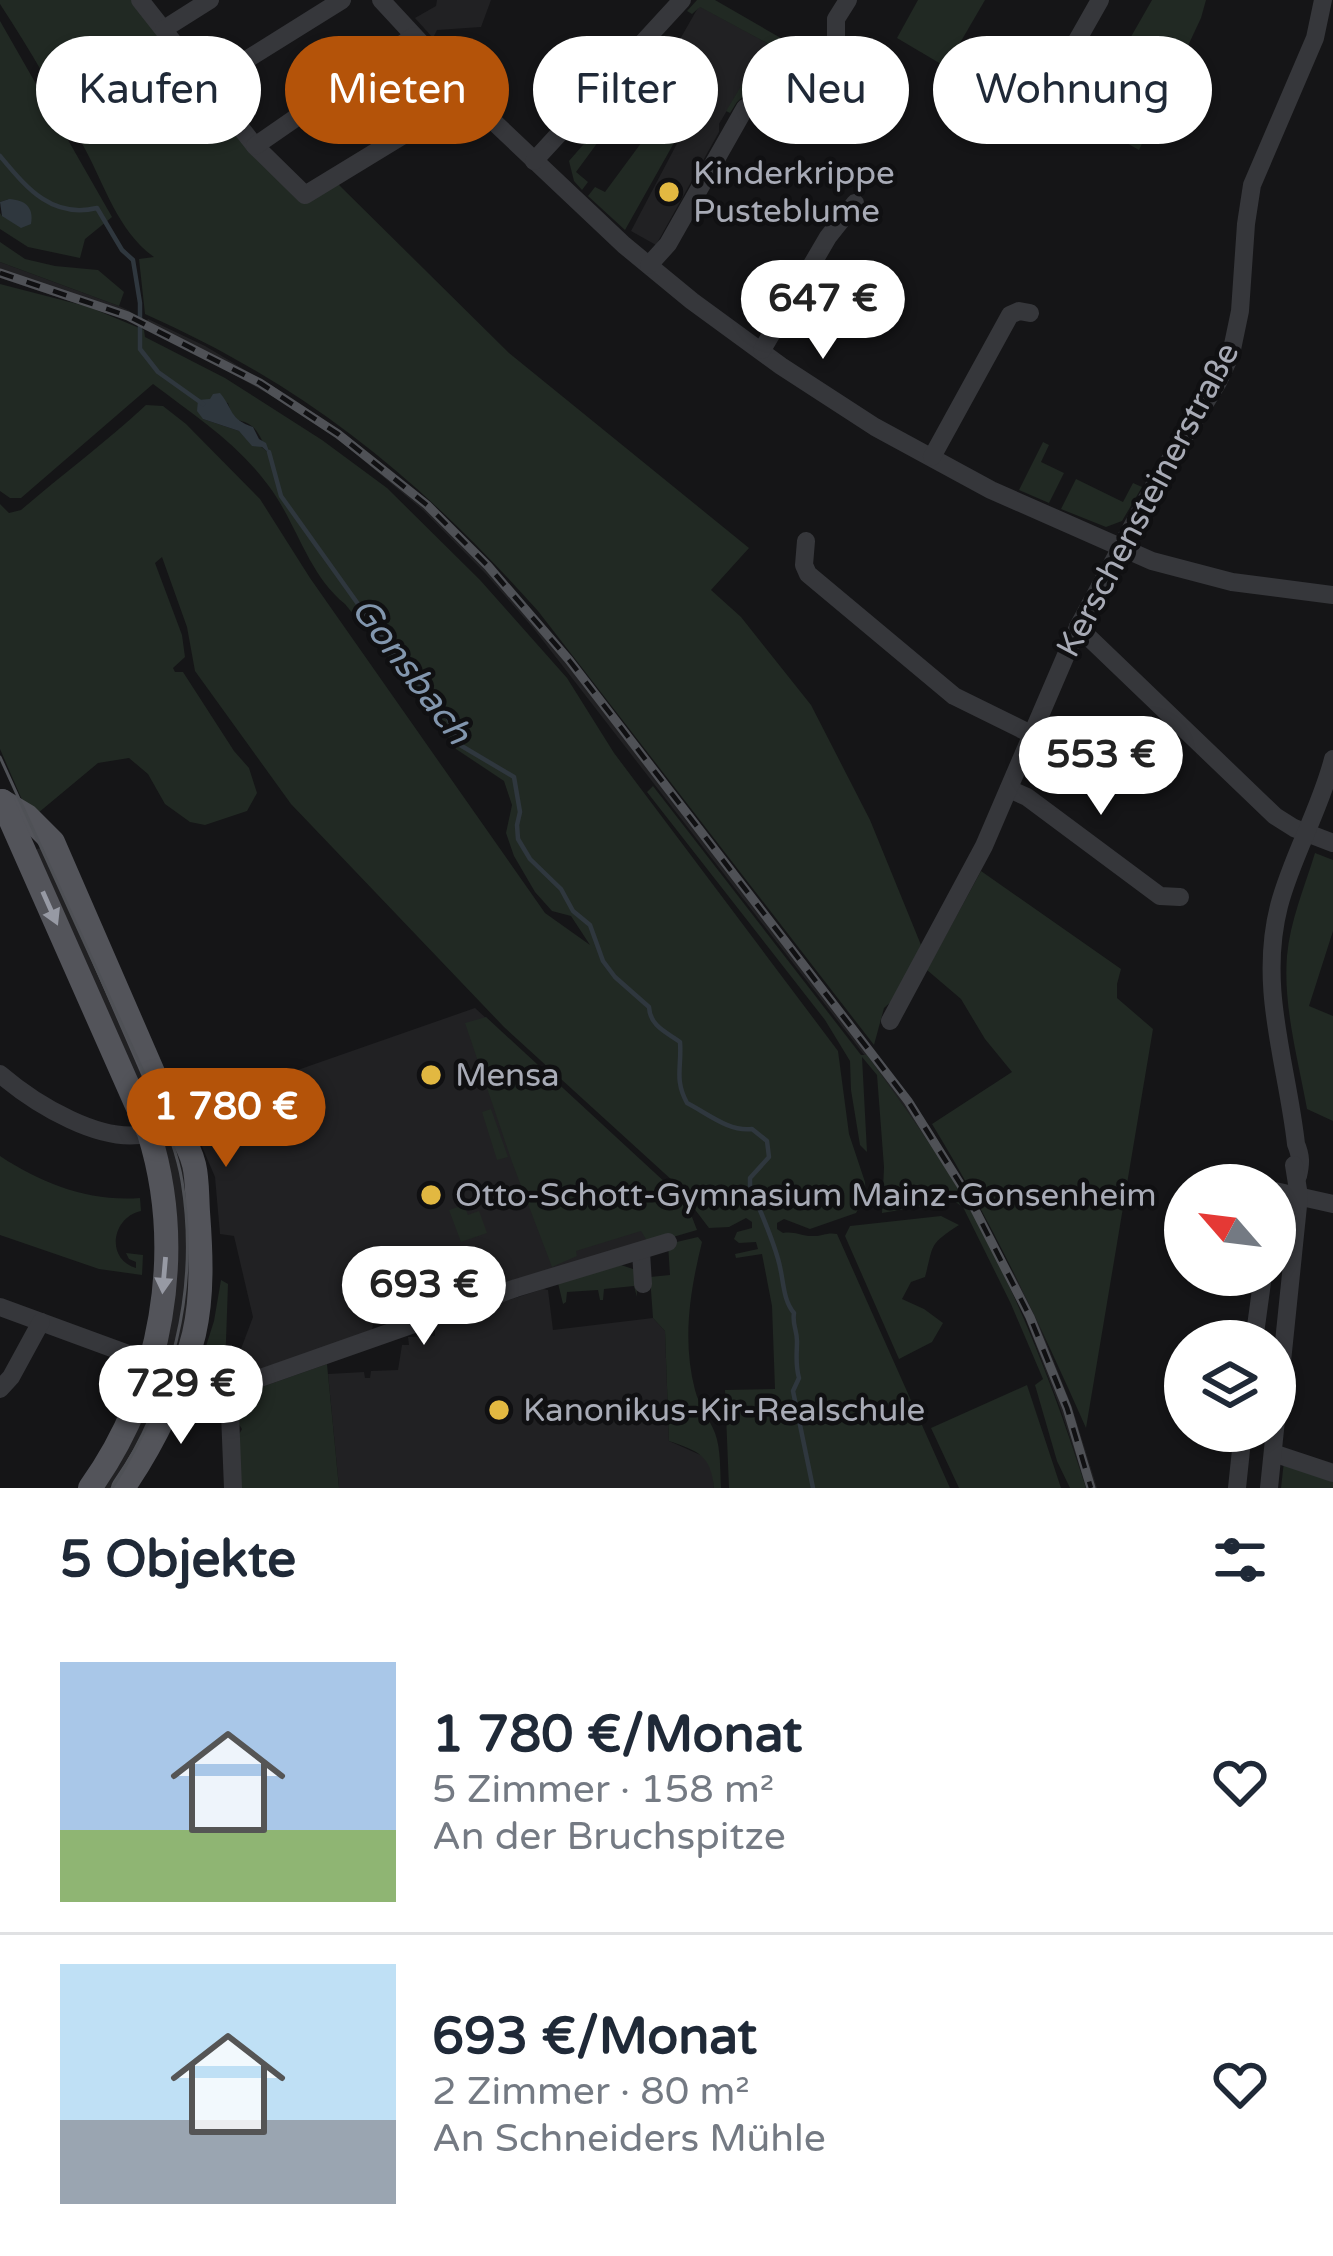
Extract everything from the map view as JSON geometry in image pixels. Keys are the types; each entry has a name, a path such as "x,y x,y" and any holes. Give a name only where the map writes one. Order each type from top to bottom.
{"main road":[{"path":"1,799 52,842 178,1132 194,1158 200,1269 194,1333 182,1373 128,1486"},
{"path":"1,799 149,1133 163,1188 166,1259 161,1318 134,1410 90,1488"},
{"path":"28,858 33,843 52,842"}],"street":[{"path":"140,0 169,36"},
{"path":"164,29 210,0"},
{"path":"261,51 342,0"},
{"path":"381,0 415,36"},
{"path":"535,161 682,0"},
{"path":"836,36 836,20 848,0"},
{"path":"1080,36 1100,0"},
{"name":"Kerschensteinerstraße","path":"890,1021 984,846 1078,627 1231,354 1240,311 1252,184 1315,38 1323,0"},
{"path":"649,266 668,244 742,112"},
{"path":"285,125 255,146 305,195 389,144"},
{"path":"509,135 692,301 875,427 991,490 1173,568 1232,583 1333,595"},
{"path":"762,350 828,237 855,203"},
{"path":"932,457 1010,315 1030,314"},
{"path":"806,541 808,574 954,696 1030,734"},
{"path":"1078,627 1275,816 1333,844"},
{"path":"1269,1488 1301,1163 1274,1028 1270,966 1279,904 1333,759"},
{"path":"1009,789 1027,797 1160,896 1180,897"},
{"path":"0,1074 72,1120 133,1138 149,1133"},
{"path":"1296,1195 1333,1204"},
{"path":"182,1373 229,1389 516,1288 668,1242"},
{"path":"641,1252 644,1284"},
{"path":"0,1307 150,1362"},
{"path":"0,1389 40,1322"},
{"path":"229,1389 233,1488"},
{"path":"1237,1488 1241,1452"},
{"path":"1274,1453 1333,1473"}],"shaded area":[{"path":"0,0 134,0 165,36 36,36 36,62"},
{"path":"437,0 491,0 481,27 437,30 431,36 415,18 436,6"},
{"path":"697,0 715,0 777,36 754,36 700,7 692,14 687,11"},
{"path":"918,0 985,0 964,36 933,36 933,59 909,45 909,36 898,36"},
{"path":"1152,0 1206,0 1193,36 1131,36"},
{"path":"699,6 754,36 742,36 742,85 718,134 718,36 682,36"},
{"path":"0,21 36,84 36,144 70,144 112,217 85,239 80,258 28,247 0,229 0,213 2,216 9,199 0,202"},
{"path":"742,84 742,98 730,113 726,111"},
{"path":"82,144 256,144 306,203 337,183 509,353 749,548 711,590 741,617 811,705 870,820 921,945 893,1000 884,1008 874,1045 538,611 450,519 310,405 204,342 145,314 139,259 154,257 122,221"},
{"path":"584,144 597,144 576,172 588,182 582,190 574,181 569,161"},
{"path":"640,144 673,144 625,230 588,196 595,187 605,192"},
{"path":"677,144 712,144 656,245 631,231"},
{"path":"9,199 27,206 31,224 21,228 2,216 0,202"},
{"path":"0,242 25,259 98,270 124,292 119,306 0,262"},
{"path":"0,262 130,311 126,320 0,278"},
{"path":"0,284 89,307 144,330 145,337 225,378 387,488 480,580 567,678 614,753 838,1051 849,1134 866,1195 856,1213 810,1229 784,1219 777,1229 810,1236 837,1234 950,1488 729,1488 725,1390 775,1389 772,1306 762,1254 736,1258 735,1254 758,1249 756,1242 734,1239 737,1232 752,1228 752,1222 746,1218 729,1227 709,1228 674,1182 504,1027 291,804 195,671 187,627 162,557 155,563 182,635 185,657 173,668 183,672 249,768 257,793 247,811 205,825 190,822 165,804 148,774 129,758 98,763 38,813 26,809 0,749 0,504 9,513 21,510 146,405 163,406 260,499 310,578 545,913 590,945 571,916 552,911 535,892 514,856 506,833 512,805 504,781 456,749 429,707 321,578 268,485 243,456 199,419 153,384 21,498 0,491","holes":["211,399 228,403 236,418 255,429 268,452 239,431 203,419"]},
{"path":"148,319 205,346 350,438 429,504 491,566 571,659 930,1127 1031,1304 1072,1407 1097,1488 1086,1488 1025,1318 965,1199 903,1105 534,629 423,510 345,445 288,405 143,328"},
{"path":"220,393 236,417 253,427 270,454 252,446 239,431 203,419 197,411 198,400"},
{"path":"1043,442 1049,445 1041,462 1064,473 1049,503 1019,490"},
{"path":"1076,479 1123,502 1133,483 1142,487 1122,521 1106,527 1061,509"},
{"path":"653,786 861,1055 867,1055 954,1181 1018,1305 1086,1488 1070,1488 1057,1461 1035,1385 1043,1379 963,1207 954,1201 882,1213 884,1167 877,1075 862,1057 867,1152 860,1145 850,1061 825,1020 647,792"},
{"path":"44,847 186,1164 197,1245 179,1362 117,1488 99,1488 141,1412 168,1187 35,855"},
{"path":"1315,853 1333,860 1333,931 1309,1006 1333,1016 1333,1121 1307,1109 1287,994 1291,930"},
{"path":"981,871 1121,969 1117,998 1153,1029 1086,1428 1014,1274 932,1124 1012,1072 961,999 927,970"},
{"name":"Otto-Schott-Gymnasium Mainz-Gonsenheim","path":"475,1008 583,1107 660,1239 401,1320 398,1314 373,1324 372,1332 239,1378 233,1370 253,1317 234,1236 220,1234 215,1177 186,1109"},
{"path":"486,1017 668,1185 697,1230 649,1244 641,1231 576,1251 577,1256 552,1267 465,1023"},
{"path":"491,1109 508,1157 497,1160 482,1112"},
{"path":"0,1156 67,1189 140,1198 141,1211 118,1229 116,1248 136,1268 126,1253 143,1255 142,1275 99,1269 0,1235"},
{"path":"464,1205 468,1215 479,1211 487,1233 461,1242 449,1210"},
{"path":"941,1216 959,1225 937,1242 925,1277 911,1282 902,1299 943,1323 932,1342 899,1359 845,1236 850,1226"},
{"path":"698,1237 702,1242 691,1297 689,1353 697,1396 717,1439 721,1488 714,1488 710,1468 701,1456 669,1441 665,1331 653,1318 650,1277 670,1275 668,1244"},
{"path":"621,1265 636,1270 637,1297 634,1286 604,1289 603,1300 598,1290 567,1292 563,1304 558,1283"},
{"path":"221,1280 228,1284 225,1370 212,1365 209,1372 201,1369 201,1362"},
{"name":"Kanonikus-Kir-Realschule","path":"548,1290 553,1330 653,1318 665,1331 669,1441 705,1457 713,1471 714,1488 339,1488 328,1374 364,1372 370,1378 371,1371 398,1370 408,1337 435,1336 435,1324"},
{"path":"327,1364 339,1488 238,1488 236,1440 242,1429 234,1417 233,1397"},
{"path":"1027,1385 1061,1488 959,1488 931,1428"},
{"path":"1284,1461 1333,1478 1333,1488 1281,1488"}],"waterway":[{"name":"Gonsbach","path":"0,156 30,189 53,205 97,208 133,260 140,303 140,349 158,372 203,404"},
{"name":"Gonsbach","path":"269,452 281,496 403,667 444,709 460,745 514,777 520,812 518,839 530,859 561,889 573,911 590,925 603,961 615,977 649,1007 660,1028 680,1042 680,1080 687,1103 727,1125 752,1129 767,1141 769,1157 750,1178 750,1187 794,1313 799,1378 793,1391 813,1488"}],"tram line":[{"path":"0,757 153,1093 182,1181 187,1262 176,1341 151,1417 112,1488"}],"railway":[{"path":"0,273 128,316 260,383 338,434 427,505 488,566 569,660 908,1101 969,1198 1030,1317 1067,1408 1091,1488"}],"place":[{"name":"Kinderkrippe Pusteblume","path":"669,192"},
{"name":"Mensa","path":"431,1075"},
{"name":"Otto-Schott-Gymnasium Mainz-Gonsenheim","path":"431,1195"},
{"name":"Kanonikus-Kir-Realschule","path":"499,1410"}]}
